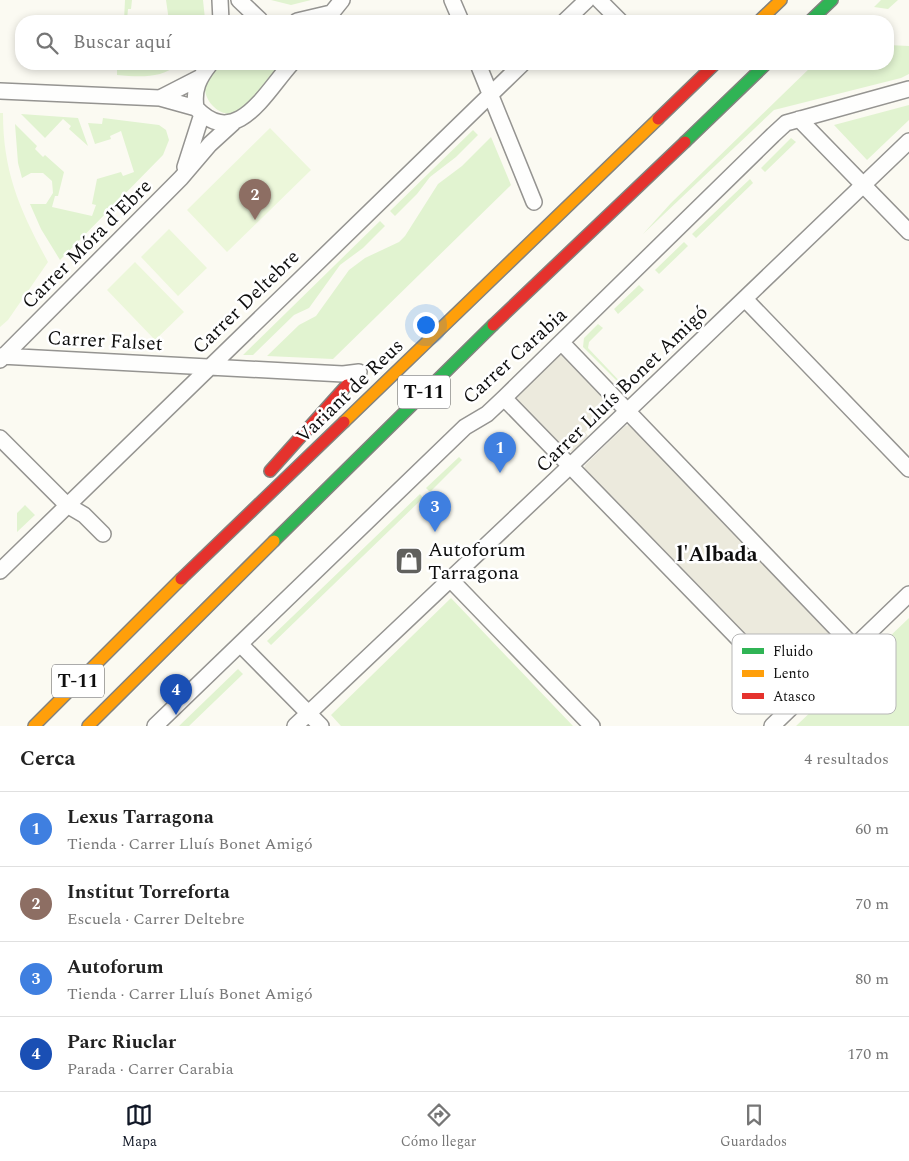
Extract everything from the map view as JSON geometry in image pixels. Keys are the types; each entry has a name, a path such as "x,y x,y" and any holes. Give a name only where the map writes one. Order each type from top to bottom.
{"highway":[{"path":"765,15 781,0"},
{"path":"816,15 832,0"},
{"name":"Variant de Reus","path":"34,726 122,636 709,70"},
{"name":"T-11","path":"88,726 444,372 760,70"},
{"path":"264,478 347,385"},
{"path":"122,636 232,512"}],"street":[{"path":"220,0 221,15"},
{"path":"239,0 254,15"},
{"path":"330,15 342,0"},
{"path":"452,0 458,15"},
{"path":"572,15 588,0"},
{"path":"599,0 614,15"},
{"path":"160,98 199,78 205,70"},
{"name":"Carrer Móra d'Ebre","path":"1,357 181,178 210,144 249,112 286,70"},
{"path":"480,70 534,202"},
{"name":"Carrer Deltebre","path":"0,571 516,70"},
{"name":"Carrer Móra d'Ebre","path":"181,178 199,111 195,91 199,78"},
{"name":"Carrer Carabia","path":"155,726 464,427 487,414 562,343 772,134 786,123 909,89"},
{"path":"0,91 160,98 199,111 211,121 233,124"},
{"path":"799,119 909,232"},
{"name":"Carrer Lluís Bonet Amigó","path":"295,726 570,467 909,141"},
{"path":"745,299 909,469"},
{"path":"562,343 841,634"},
{"name":"Carrer Falset","path":"1,357 359,372"},
{"path":"504,398 733,634"},
{"path":"0,438 67,505 84,515 104,534"},
{"path":"450,579 592,726"},
{"path":"867,634 909,594"},
{"path":"240,644 321,726"},
{"path":"772,726 784,714"}],"green space":[{"path":"125,0 132,0 131,9 128,9 127,15 124,15"},
{"path":"166,0 203,0 205,15 168,15"},
{"path":"271,0 311,0 291,5"},
{"path":"881,0 898,0 888,9 874,7"},
{"path":"894,45 909,46 909,74 901,78 774,110 643,234 671,203 808,70 894,70"},
{"path":"117,70 170,70 150,76 117,75"},
{"path":"277,70 247,106 236,113 230,114 214,108 207,98 205,87 212,71"},
{"path":"909,105 909,120 867,160 834,125"},
{"path":"0,113 3,113 6,154 15,190 21,208 48,262 8,320 0,327"},
{"path":"21,114 78,118 88,146 69,129 71,126 63,119 45,138"},
{"path":"103,118 159,125 166,130 169,140 163,155 60,260 41,229 30,204 46,204 53,193 52,181 43,173 31,173 22,178 18,163 15,124 37,146 35,149 43,157 45,155 64,172 58,196 55,196 52,207 92,216 96,205 92,204 97,179 121,172 123,176 134,172 121,131 110,136 111,139 95,144 88,123 102,124"},
{"path":"270,128 311,170 227,252 187,210"},
{"path":"473,130 478,135 456,157 430,177 417,194 395,216 390,211"},
{"path":"491,137 511,185 333,359 267,356 299,325 316,316 349,270 365,258 399,242 405,236 438,184 462,166"},
{"path":"791,138 796,142 765,172 761,168"},
{"path":"750,179 753,183 696,238 692,234"},
{"path":"380,221 385,226 363,248 340,265 309,308 294,315 253,355 243,355"},
{"path":"169,229 207,268 178,296 141,257"},
{"path":"684,242 688,246 659,274 655,270"},
{"path":"135,262 184,312 155,340 107,290"},
{"path":"639,285 644,290 618,314 614,309"},
{"path":"598,324 603,328 589,342 588,348 626,390 583,347 584,338"},
{"path":"459,457 462,460 430,492 426,488"},
{"path":"420,494 423,498 271,645 267,641"},
{"path":"25,505 35,515 17,532 17,513"},
{"path":"451,598 573,726 341,726 331,715"},
{"path":"909,618 909,726 796,726 809,714 896,714 896,634 892,634"},
{"path":"238,669 243,674 189,726 179,726"}],"shaded area":[{"path":"561,354 610,405 610,409 585,432 588,436 573,452 564,450 517,403 515,397 556,355"},
{"path":"629,425 635,428 832,634 743,634 584,470 585,465 625,426"}],"traffic: fast":[{"path":"816,15 832,0"},
{"path":"685,142 760,70"},
{"path":"274,541 493,325"}],"traffic: slow":[{"path":"765,15 781,0"},
{"path":"344,422 658,119"},
{"path":"88,726 274,541"},
{"path":"34,726 181,579"}],"traffic: jam":[{"path":"658,119 709,70"},
{"path":"493,325 685,142"},
{"path":"270,471 347,385"},
{"path":"181,579 344,422"}],"place":[{"name":"Institut Torreforta","path":"255,220"},
{"name":"Lexus Tarragona","path":"500,473"},
{"name":"Autoforum","path":"435,532"},
{"name":"Autoforum Tarragona","path":"409,561"},
{"name":"Parc Riuclar","path":"176,715"}],"district":[{"name":"l'Albada","path":"717,555"}]}
